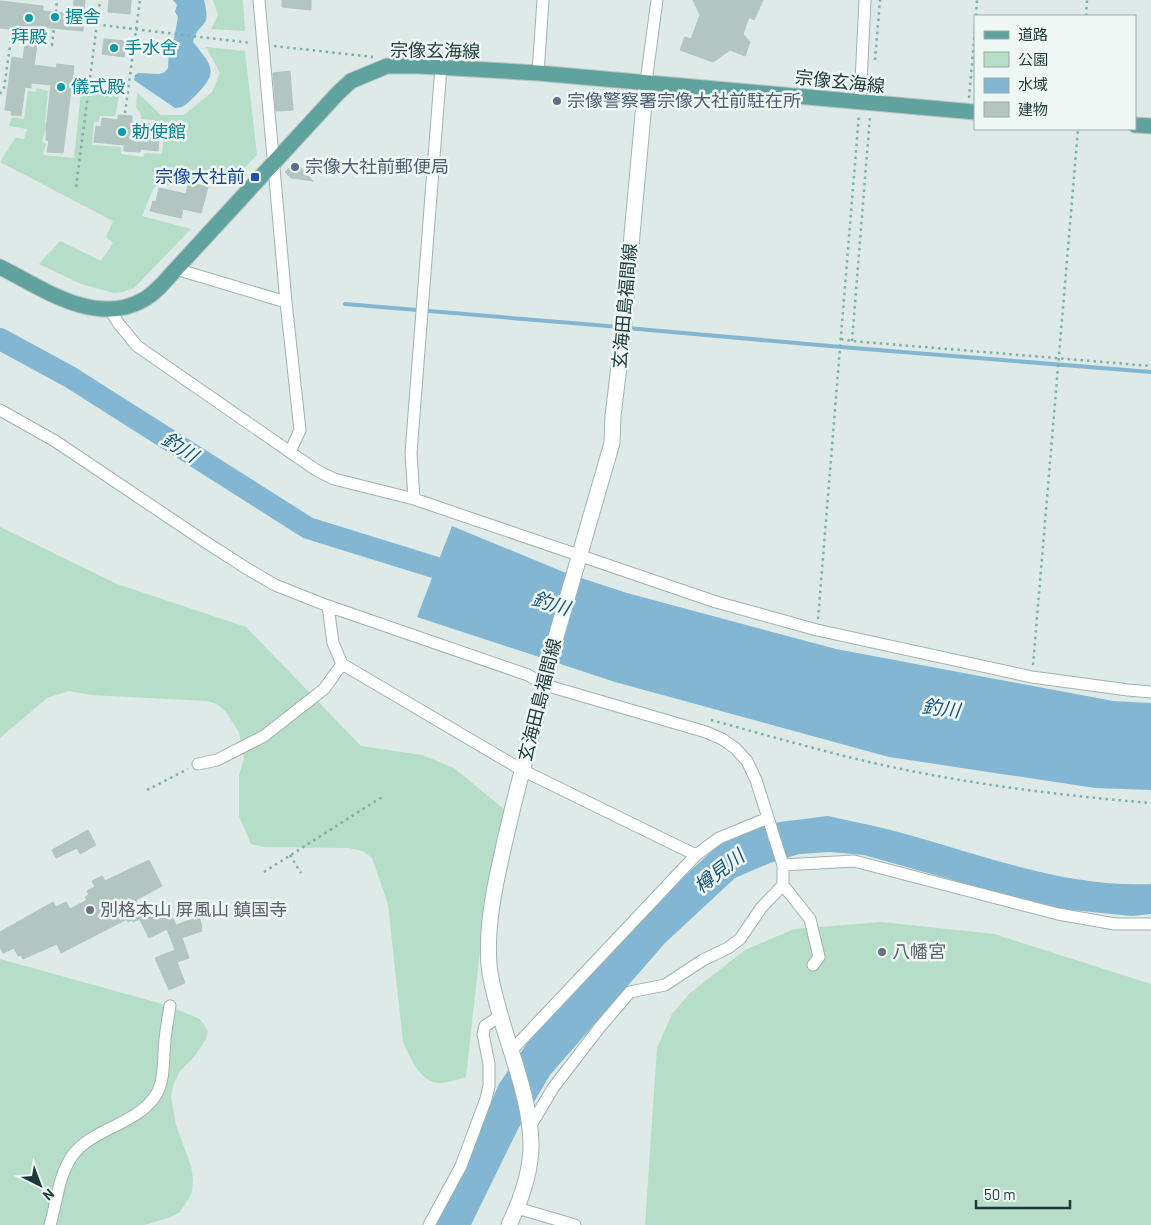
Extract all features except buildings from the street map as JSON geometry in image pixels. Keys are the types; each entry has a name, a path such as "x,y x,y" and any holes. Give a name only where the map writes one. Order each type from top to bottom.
{"main road":[{"name":"宗像玄海線","path":"0,267 86,307 110,310 142,300 155,291 176,269 338,93 351,81 387,66 441,67 538,73 972,112"},
{"name":"玄海田島福間線","path":"509,1225 518,1208 530,1164 531,1146 529,1121 493,990 489,966 488,935 498,870 545,685 547,668 612,443 613,416 624,333 646,82"},
{"path":"1136,125 1151,126"}],"street":[{"path":"259,0 286,302 300,430 290,452"},
{"path":"538,73 543,0"},
{"path":"646,82 656,0"},
{"path":"866,0 866,103"},
{"path":"414,499 411,453 441,67"},
{"path":"176,269 286,302"},
{"path":"110,310 138,346 316,470 334,479 414,499 577,562 817,630 1032,677 1151,692"},
{"path":"0,410 55,441 246,568 275,584 328,606 528,675 545,685 706,732 722,739 735,748 747,762 756,780 783,865 783,885 810,919 819,957 812,965"},
{"path":"328,606 334,643 342,664 522,770 696,855"},
{"path":"198,764 217,760 264,736 324,689 342,664"},
{"path":"512,1055 696,855 719,838 769,822"},
{"path":"783,865 854,861 1058,914 1115,924 1151,924"},
{"path":"529,1121 600,1027 630,992 665,985 703,960 728,948 740,939 761,908 783,885"},
{"path":"50,1225 64,1170 73,1155 83,1145 98,1135 145,1108 158,1091 162,1079 170,1006"},
{"path":"429,1225 461,1166 486,1099 489,1086 489,1064 483,1034 486,1026 500,1016"},
{"path":"518,1208 575,1225"}],"path":[{"path":"56,12 57,0"},
{"path":"76,187 100,0"},
{"path":"125,113 140,0"},
{"path":"874,66 880,0"},
{"path":"976,15 977,0"},
{"path":"1086,15 1087,0"},
{"path":"84,23 378,58 387,66"},
{"path":"0,94 4,88 11,39 52,45 54,28"},
{"path":"972,112 974,57"},
{"path":"817,630 841,339 866,103"},
{"path":"852,341 866,103"},
{"path":"1032,677 1078,130"},
{"path":"841,339 1151,366"},
{"path":"707,719 865,761 916,772 1058,794 1151,803"},
{"path":"147,790 198,764"},
{"path":"264,872 382,797"},
{"path":"290,855 301,873"}],"green space":[{"path":"213,0 243,0 245,31 211,29 218,15"},
{"path":"206,47 245,51 257,155 230,183 188,179 181,186 158,185 153,189 142,216 191,229 134,288 114,293 81,284 39,264 60,241 101,261 113,243 106,237 113,221 0,162 15,138 24,139 27,129 9,126 12,117 24,119 28,91 35,92 37,88 48,91 45,123 49,124 49,131 45,131 42,142 46,144 43,155 74,158 81,91 119,96 115,116 100,116 99,122 94,122 92,145 121,147 121,154 143,157 145,153 162,154 164,136 152,134 154,120 141,119 141,114 136,107 137,92 161,115 184,115 212,92 220,73"},
{"path":"0,527 117,584 246,627 361,746 422,755 454,768 505,810 487,886 466,1077 442,1083 428,1080 417,1069 403,1042 388,904 372,858 363,851 349,848 264,847 251,844 239,816 239,775 244,759 239,732 225,711 217,704 207,701 91,695 69,691 47,698 0,738"},
{"path":"882,922 994,934 1151,984 1151,1225 645,1225 657,1048 672,1014 690,993 745,950 794,929"},
{"path":"0,959 166,1005 200,1019 208,1031 206,1039 194,1057 180,1071 174,1083 171,1096 176,1125 191,1166 193,1179 192,1193 180,1212 171,1217 144,1225 0,1225"}],"water":[{"path":"173,0 204,0 206,21 198,30 193,42 209,64 210,69 208,81 203,88 186,104 175,108 134,80 135,75 138,73 159,74 165,72 168,68 169,46 174,39 178,17 175,12 177,5"},
{"path":"452,526 566,573 627,593 836,649 1113,701 1151,703 1151,790 1095,788 889,757 615,682 417,617"},
{"name":"樽見川","path":"828,816 899,832 998,861 1059,876 1120,884 1151,884 1151,914 1132,916 1052,908 864,855 830,852 799,854 770,863 735,878 665,943 550,1075 518,1129 471,1225 436,1225 499,1084 528,1042 674,886 715,848 757,827"}],"waterway":[{"path":"345,304 620,327"},
{"path":"627,328 1151,372"},
{"name":"釣川","path":"0,339 70,377 308,528 466,577"}],"place":[{"name":"握舎","path":"55,17"},
{"name":"拜殿","path":"29,18"},
{"name":"手水舍","path":"114,48"},
{"name":"儀式殿","path":"61,87"},
{"name":"宗像警察署宗像大社前駐在所","path":"557,101"},
{"name":"勅使館","path":"122,132"},
{"name":"宗像大社前郵便局","path":"295,167"},
{"name":"宗像大社前","path":"255,177"},
{"name":"別格本山 屏風山 鎮国寺","path":"90,910"},
{"name":"八幡宮","path":"882,952"}]}
